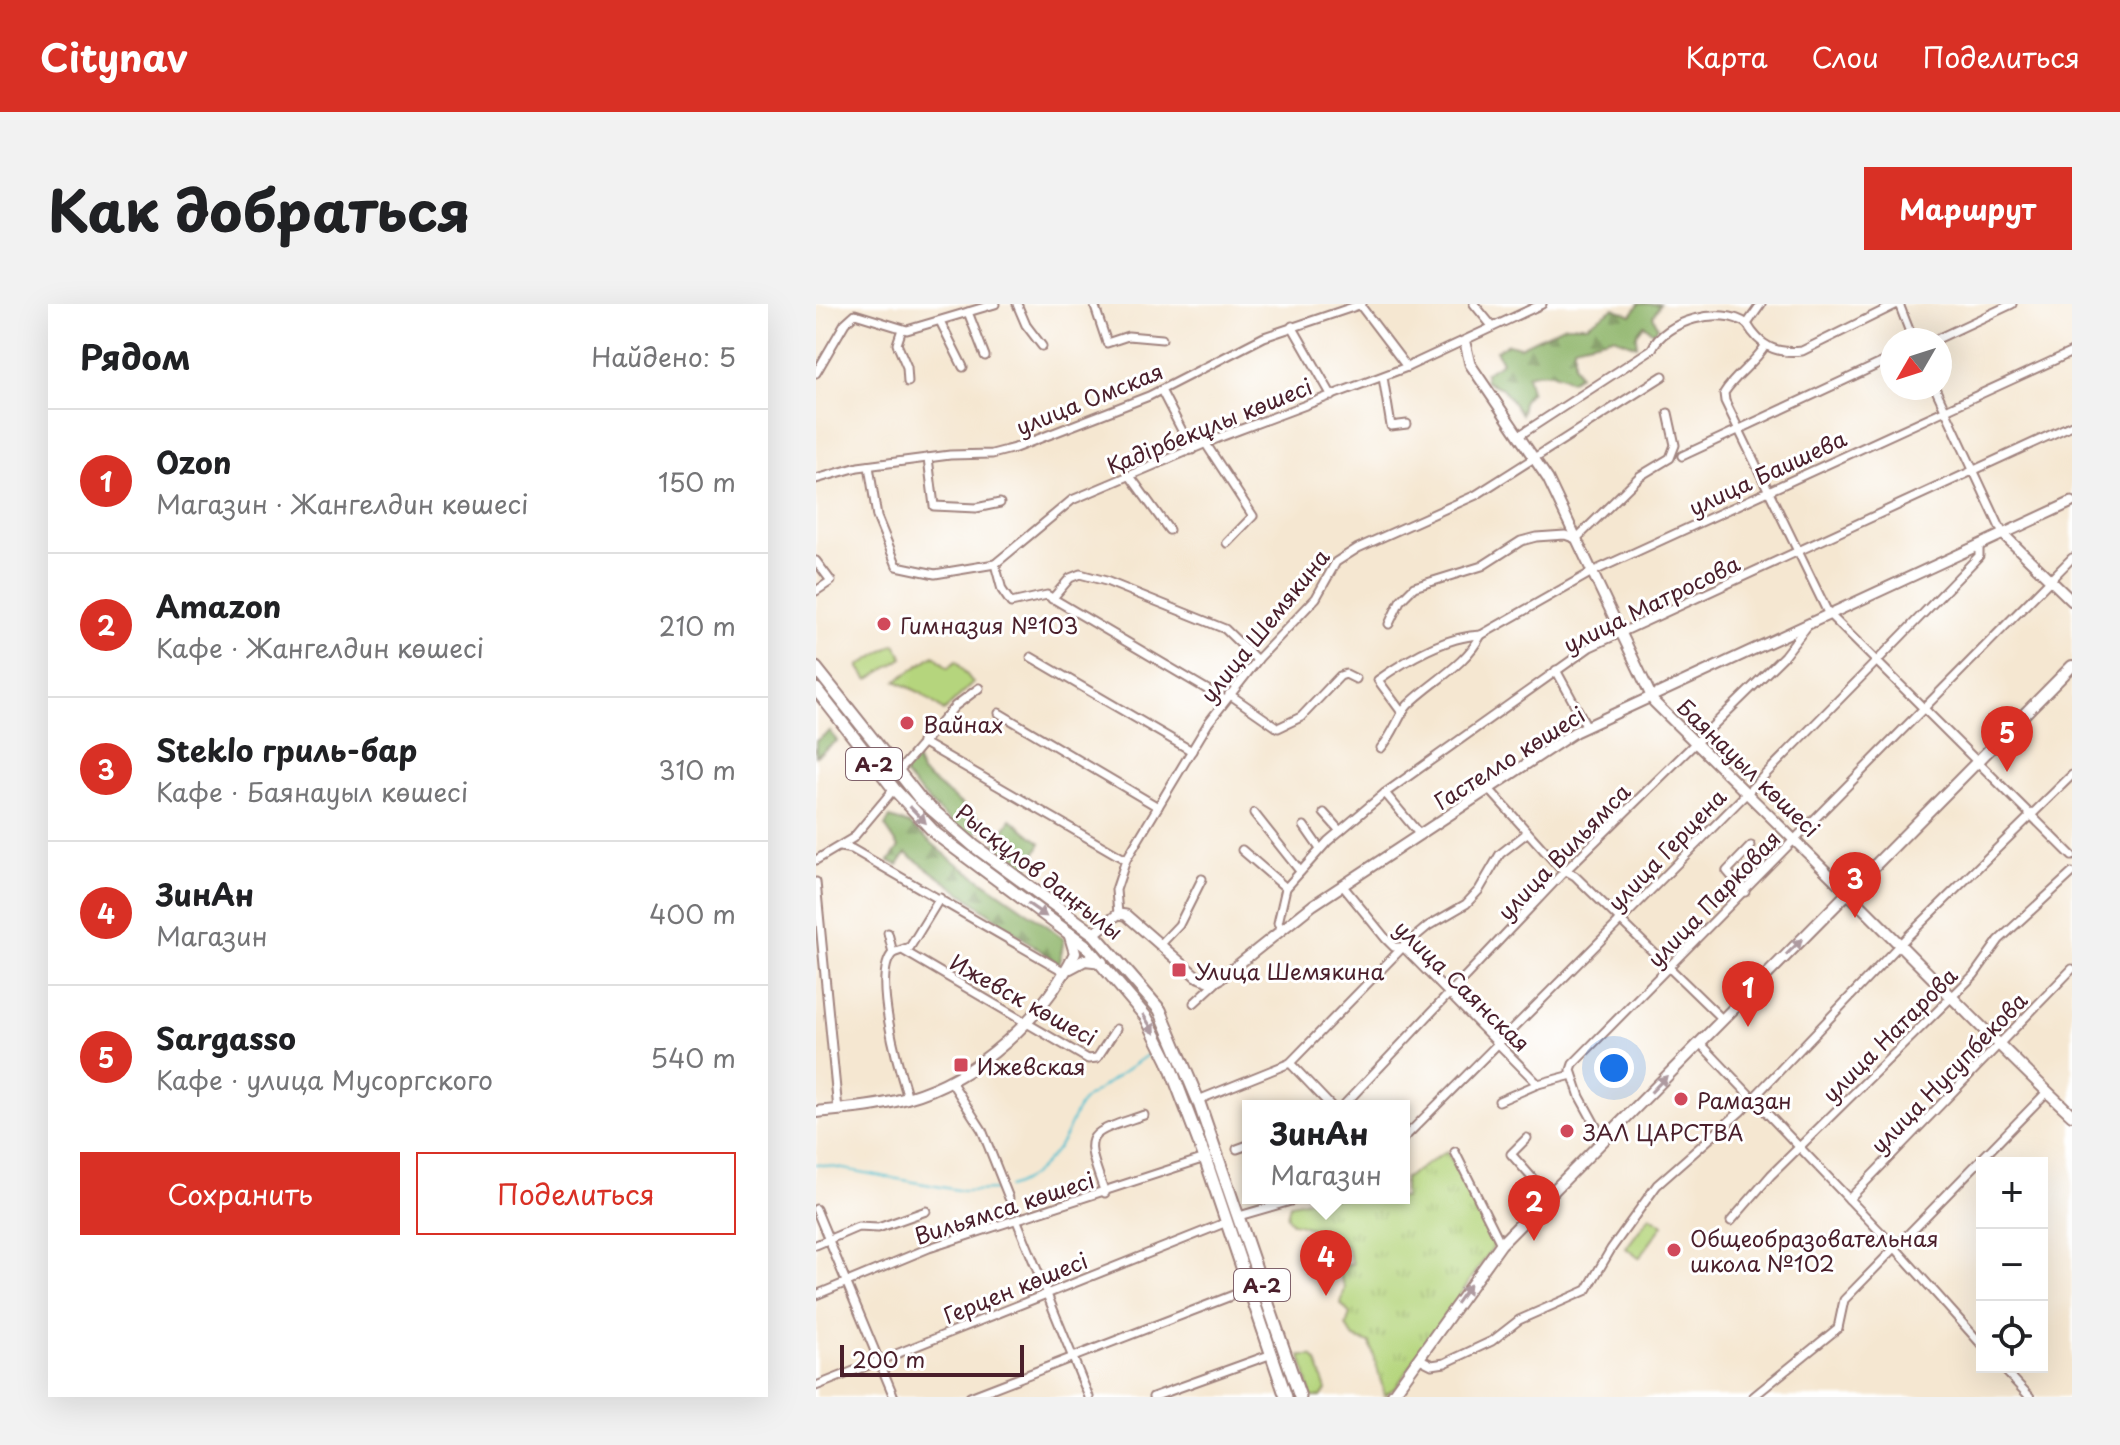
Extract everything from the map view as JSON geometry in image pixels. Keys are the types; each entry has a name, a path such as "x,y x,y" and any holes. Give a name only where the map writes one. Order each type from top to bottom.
{"main road":[{"path":"1391,1397 1501,1244 2072,666"},
{"name":"Рысқұлов даңғылы","path":"816,668 897,773 946,823 1094,934 1160,1010 1198,1100 1300,1397"},
{"name":"Рысқұлов даңғылы","path":"816,689 894,789 936,834 1068,932 1102,962 1157,1037 1198,1138 1286,1397"},
{"path":"850,734 861,727"},
{"path":"936,834 946,823"},
{"name":"Баянауыл көшесі","path":"1848,893 1902,944 1998,1046 2072,1115"},
{"path":"816,1112 908,1098 950,1080 1003,1045 1025,1023 1065,972 1075,953 1068,932"},
{"path":"1065,972 1085,960 1102,962"},
{"path":"1198,1138 1206,1139 1218,1174 1224,1173"},
{"path":"1221,1203 1229,1204 1244,1248 1250,1249"},
{"path":"1249,1289 1260,1291 1275,1335 1279,1337"}],"street":[{"path":"816,373 850,316 855,314 902,329 995,304"},
{"path":"1017,304 1026,325 1042,346"},
{"path":"1094,304 1107,343 1128,336 1162,339"},
{"path":"1324,304 1325,315"},
{"path":"1361,304 1407,367"},
{"name":"улица Омская","path":"816,479 869,466 992,454 1015,448 1161,390 1264,337 1361,304"},
{"path":"1474,304 1492,326"},
{"name":"Қадірбекұлы көшесі","path":"869,466 877,517 897,566 935,574 995,564 1016,549 1051,514 1072,500 1465,343 1492,326 1542,304"},
{"path":"1747,324 1761,304"},
{"path":"1520,435 1652,349 1662,331 1681,323 1731,315 1747,324 1765,346 1787,352 1802,351 1898,304 1908,328"},
{"path":"1952,332 2012,304"},
{"path":"968,312 985,356"},
{"path":"940,321 963,367"},
{"path":"1292,326 1332,396"},
{"path":"902,329 897,344 907,367 908,382"},
{"name":"Баянауыл көшесі","path":"1465,343 1470,364 1535,457 1651,695 1848,893"},
{"path":"1765,346 1724,393 1797,554 1828,613 2072,856"},
{"name":"улица Баишева","path":"1381,748 1394,735 1404,710 1454,668 1481,635 1592,572 2072,352"},
{"path":"1682,456 1740,432 1880,364"},
{"name":"улица Шемякина","path":"1118,914 1116,890 1126,860 1192,751 1227,697 1257,660 1316,598 1342,557 1463,502 1663,376"},
{"path":"1383,377 1391,426 1407,424"},
{"path":"1161,390 1192,450"},
{"path":"1941,400 2003,534 2072,601"},
{"path":"1389,624 1400,601 1414,587 1482,566 1521,541 1565,535 1576,539 1640,476 1670,458 1675,445 1668,413"},
{"name":"улица Матросова","path":"1286,888 1320,849 1385,793 1590,647 2072,425"},
{"path":"1206,444 1253,516 1227,543"},
{"path":"928,458 934,506 976,508 1000,503"},
{"path":"1130,476 1169,530"},
{"name":"Гастелло көшесі","path":"1220,979 1281,928 1342,885 1587,727 2072,502"},
{"name":"улица Герцена","path":"1410,1132 1621,922 1979,556 1979,545"},
{"name":"улица Парковая","path":"1572,1075 1573,1064 2072,558"},
{"path":"816,561 831,581 816,591"},
{"path":"995,564 1002,590 1011,603 1047,595 1278,728 1301,717 1340,676 1346,674 1356,679"},
{"path":"1052,599 1070,578 1080,574 1106,581 1225,629 1257,660"},
{"name":"улица Вильямса","path":"1349,1100 1566,870 1784,656 1810,622"},
{"name":"улица Баишева","path":"1404,710 1400,710 1378,680 1401,665 1462,637 1481,635"},
{"path":"1031,657 1192,751"},
{"path":"1556,670 1587,727"},
{"path":"897,773 922,742 979,688"},
{"path":"999,713 1158,807"},
{"path":"922,742 1126,860"},
{"path":"1418,1358 1432,1365 1445,1363 1492,1341 1519,1320 1587,1290 1657,1185 1753,1098 2072,775"},
{"path":"816,860 840,847 863,828 894,789"},
{"path":"1489,789 1527,833 1723,1020"},
{"path":"1385,793 1420,835"},
{"path":"1254,813 1300,871"},
{"path":"1324,813 1340,831"},
{"path":"1304,826 1320,849"},
{"path":"1198,1100 1290,1063 1403,947 1428,926 1466,904 1479,890 1500,854 1527,833"},
{"path":"1745,892 1731,878 1728,868 1751,846"},
{"path":"840,847 852,849 1065,972"},
{"path":"1242,850 1286,888 1278,923 1281,928"},
{"name":"улица Натарова","path":"1731,1221 1800,1147 1974,975 1999,940 2072,873"},
{"path":"1160,945 1179,925 1202,879"},
{"path":"816,882 838,1110"},
{"name":"улица Саянская","path":"1342,885 1386,939 1394,947 1403,947 1538,1084"},
{"path":"893,953 910,947 940,898"},
{"path":"1094,934 1118,914 1136,922 1196,976 1209,981 1220,979"},
{"path":"888,933 893,953 884,970 892,1036 908,1098"},
{"name":"Ижевск көшесі","path":"904,951 1093,1061 1116,1029"},
{"name":"улица Нусупбекова","path":"1849,1199 2072,969"},
{"path":"1194,1003 1220,979"},
{"path":"1700,1043 1896,1249 1976,1338"},
{"path":"1290,1063 1325,1100"},
{"path":"1499,1101 1538,1084 1572,1075 1604,1141"},
{"path":"950,1080 982,1130 1006,1192"},
{"path":"1753,1397 1838,1328 1844,1300 2047,1092"},
{"path":"1105,1193 1090,1151 1090,1139 1097,1131 1144,1115"},
{"path":"1527,1138 1511,1154 1549,1197"},
{"path":"1237,1149 1242,1147"},
{"path":"1455,1152 1501,1244"},
{"name":"Вильямса көшесі","path":"816,1295 929,1248 1205,1158"},
{"path":"1239,1216 1280,1204"},
{"path":"816,1209 894,1397"},
{"path":"816,1245 862,1226 878,1228 926,1211"},
{"path":"1017,1221 1049,1292 1089,1397"},
{"name":"Герцен көшесі","path":"816,1386 1227,1222"},
{"path":"970,1397 1249,1289"},
{"path":"1153,1397 1272,1354"},
{"path":"2008,1373 2030,1397"}],"green space":[{"path":"1639,304 1660,304 1653,316 1658,327 1653,332 1644,325 1637,334 1637,346 1613,337 1574,346 1574,365 1579,375 1570,381 1549,373 1527,375 1531,391 1523,400 1521,414 1502,388 1486,382 1485,373 1502,362 1496,350 1508,344 1520,347 1565,325 1587,325 1614,308 1631,315"},
{"path":"895,644 903,658 868,680 859,666"},
{"path":"934,655 948,668 956,661 973,683 944,711 921,693 896,681"},
{"path":"830,731 837,741 816,756 816,741"},
{"path":"914,755 922,773 979,818 980,828 972,839 936,809 902,772"},
{"path":"890,818 909,824 952,860 1064,939 1059,964 906,853 898,865 889,861 899,847 885,826"},
{"path":"1011,819 1041,843 1023,876 990,851"},
{"path":"1033,898 1097,944 1150,1005 1193,1099 1189,1098 1147,1009 1128,983 1081,936"},
{"path":"1447,1151 1494,1246 1396,1387 1385,1395 1370,1343 1354,1338 1346,1326 1350,1314 1341,1304 1345,1287 1336,1267 1353,1264 1346,1246 1292,1223 1287,1217 1290,1204 1410,1204 1410,1175"},
{"path":"1650,1216 1663,1225 1639,1258 1626,1248"},
{"path":"1301,1356 1312,1356 1317,1362 1326,1390 1321,1397 1311,1397"}],"waterway":[{"path":"1007,1188 1026,1179 1052,1156 1084,1100 1147,1055"},
{"path":"816,1164 963,1191 1001,1190"}],"place":[{"name":"Гимназия №103","path":"884,624"},
{"name":"Вайнах","path":"907,723"},
{"name":"Sargasso","path":"2007,772"},
{"name":"Steklo гриль-бар","path":"1855,918"},
{"name":"Улица Шемякина","path":"1179,970"},
{"name":"Ozon","path":"1748,1027"},
{"name":"Ижевская","path":"961,1065"},
{"name":"Рамазан","path":"1681,1099"},
{"name":"ЗАЛ ЦАРСТВА","path":"1567,1131"},
{"name":"Amazon","path":"1534,1241"},
{"name":"Общеобразовательная школа №102","path":"1674,1250"},
{"name":"ЗинАн","path":"1326,1296"}]}
